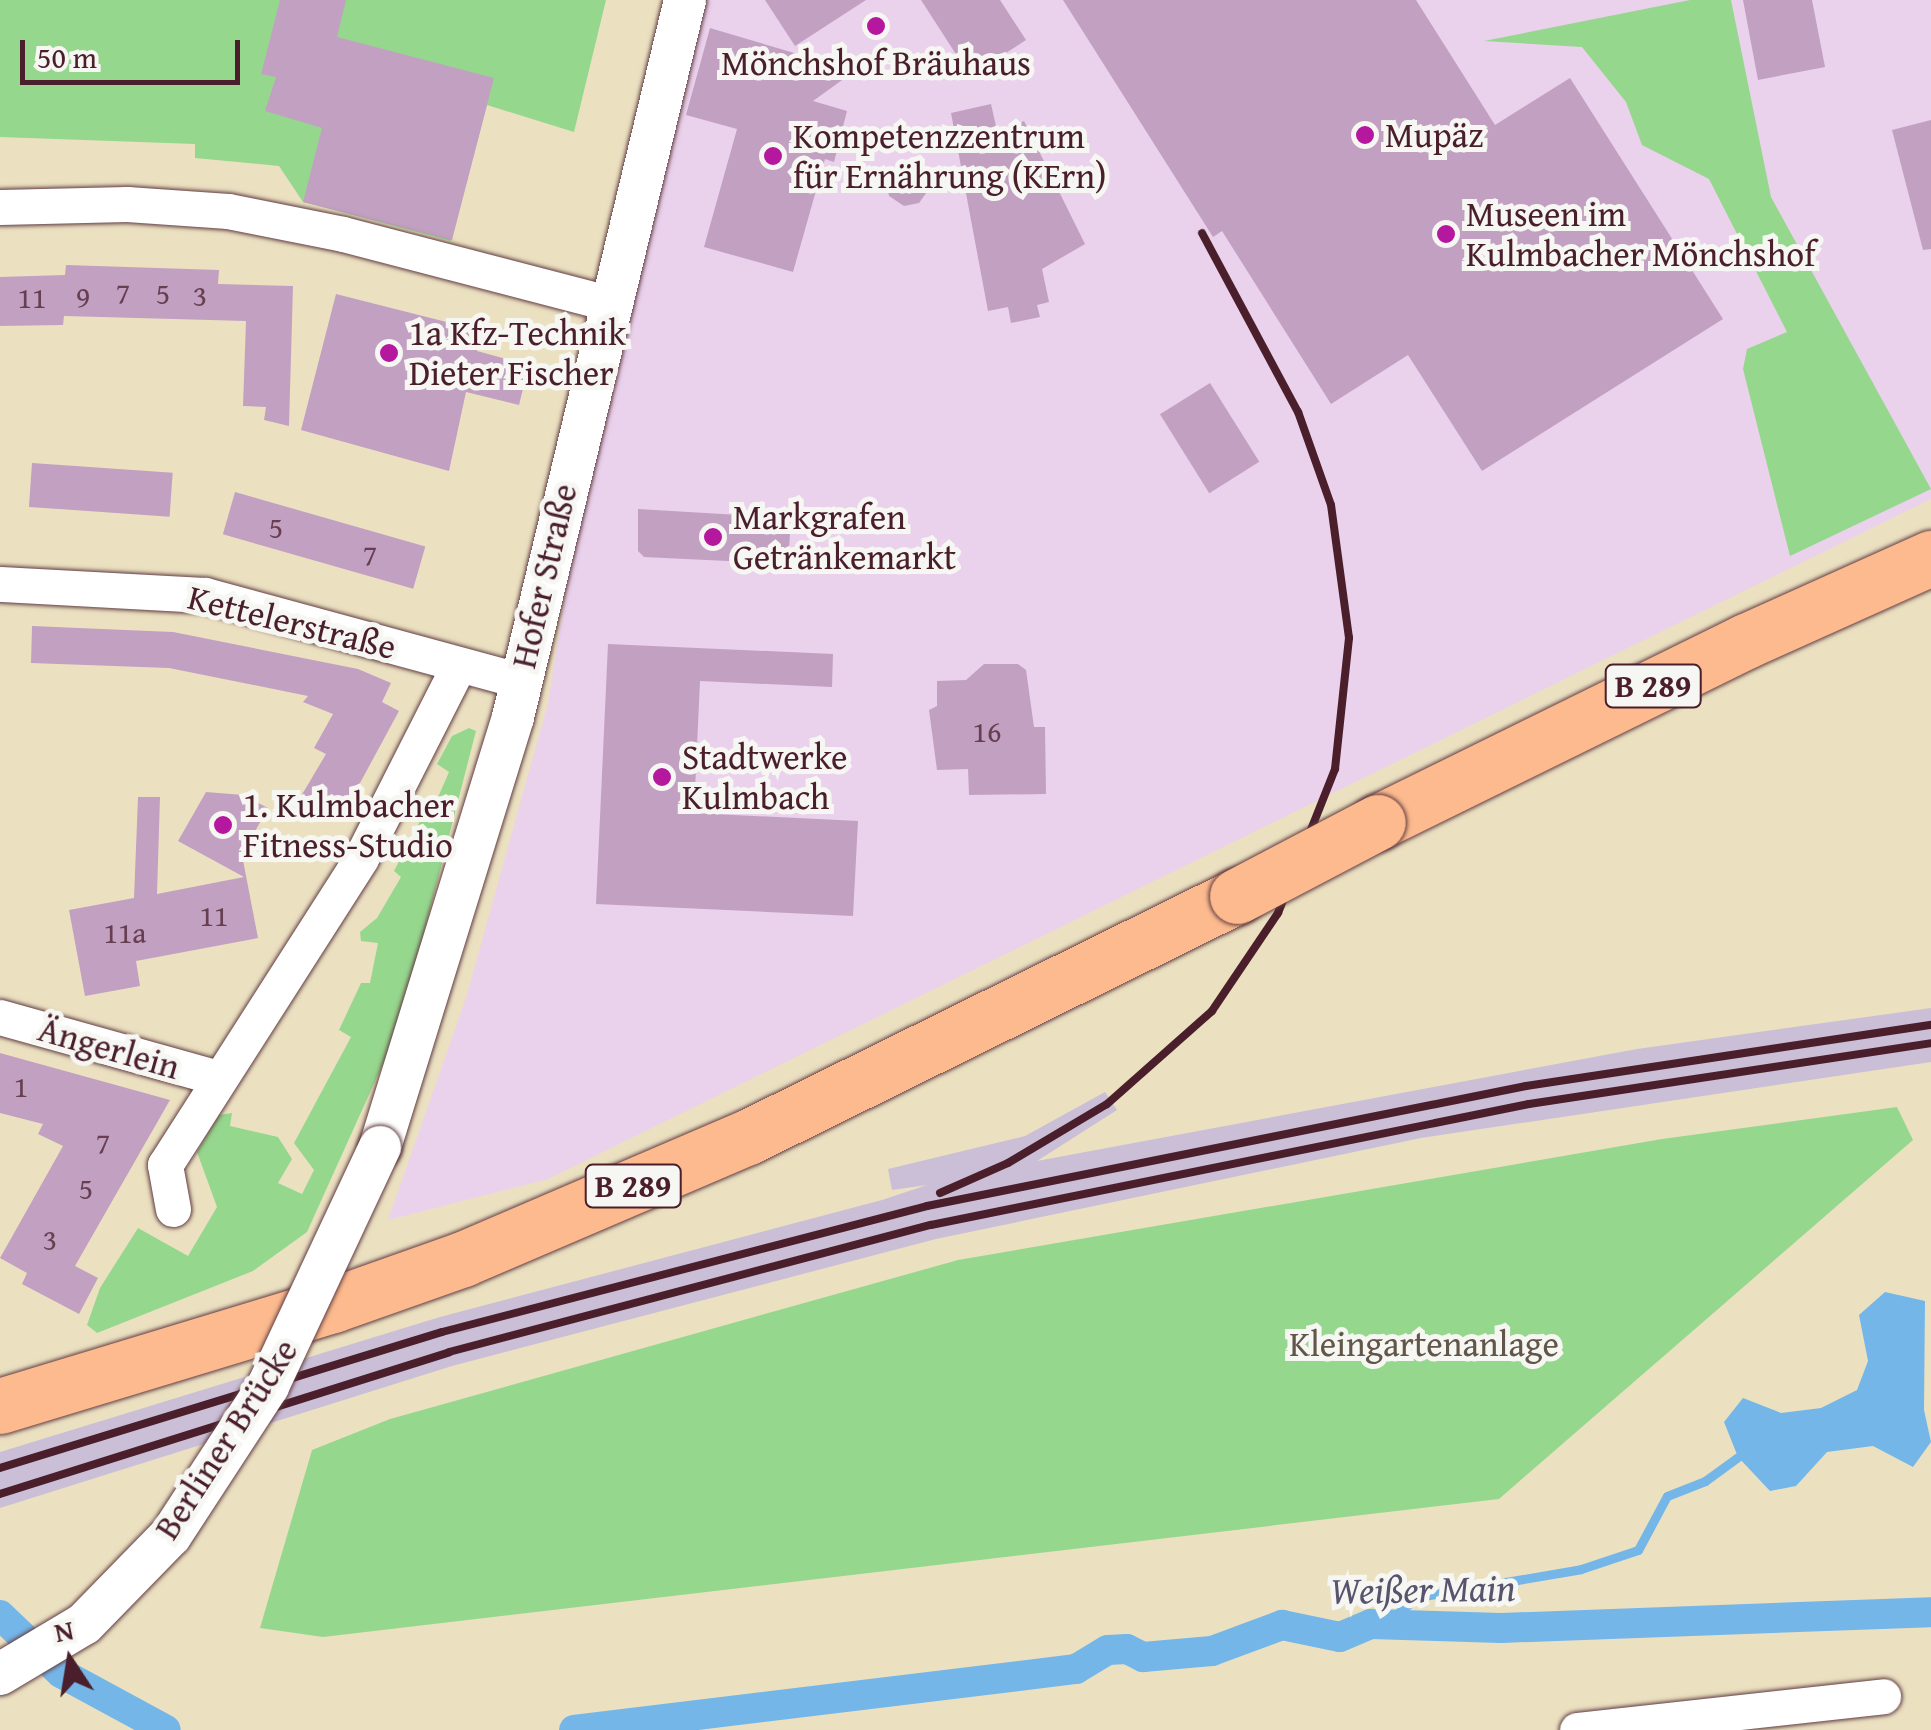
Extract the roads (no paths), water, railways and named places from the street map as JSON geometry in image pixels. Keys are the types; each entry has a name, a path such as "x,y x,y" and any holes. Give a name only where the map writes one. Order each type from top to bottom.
{"highway":[{"name":"B 289","path":"0,1406 296,1317 463,1258 748,1137 1746,640 1931,558"}],"street":[{"name":"Hofer Straße","path":"380,1147 520,680 608,303 685,0"},
{"path":"0,208 127,204 228,212 343,234 608,303"},
{"name":"Kettelerstraße","path":"0,584 205,595 321,622 458,667 520,680"},
{"name":"Hofer Straße","path":"173,1209 164,1165 218,1078 292,975 361,858 458,667"},
{"name":"Ängerlein","path":"0,1017 218,1078"},
{"name":"Berliner Brücke","path":"0,1674 84,1624 170,1535 268,1386 380,1147"},
{"path":"1577,1730 1882,1696"}],"water":[{"path":"1885,1292 1925,1301 1924,1410 1931,1442 1913,1467 1873,1446 1827,1452 1796,1486 1770,1491 1738,1457 1724,1422 1743,1398 1781,1413 1821,1408 1857,1390 1868,1361 1859,1315"}],"waterway":[{"path":"1385,1623 1418,1597 1581,1569 1638,1550 1667,1496 1705,1481 1738,1457"},
{"name":"Weißer Main","path":"574,1730 1076,1669 1108,1650 1127,1649 1143,1657 1212,1651 1282,1625 1340,1637 1371,1624 1501,1628 1931,1612"},
{"name":"Weißer Main","path":"0,1615 61,1673 166,1730"}],"railway":[{"path":"940,1193 1008,1163 1107,1104 1212,1011 1278,913 1335,769 1349,638 1331,505 1298,412 1202,233"},
{"path":"0,1468 442,1332 927,1206 1526,1086 1931,1025"},
{"path":"0,1494 449,1352 931,1225 1529,1104 1931,1043"}],"place":[{"name":"Mönchshof Bräuhaus","path":"876,26"},
{"name":"Mupäz","path":"1365,135"},
{"name":"Kompetenzzentrum für Ernährung (KErn)","path":"773,156"},
{"name":"Museen im Kulmbacher Mönchshof","path":"1446,234"},
{"name":"1a Kfz-Technik Dieter Fischer","path":"389,353"},
{"name":"Markgrafen Getränkemarkt","path":"713,537"},
{"name":"Stadtwerke Kulmbach","path":"662,777"},
{"name":"1. Kulmbacher Fitness-Studio","path":"223,825"}],"park label":[{"name":"Kleingartenanlage","path":"1424,1344"}]}
